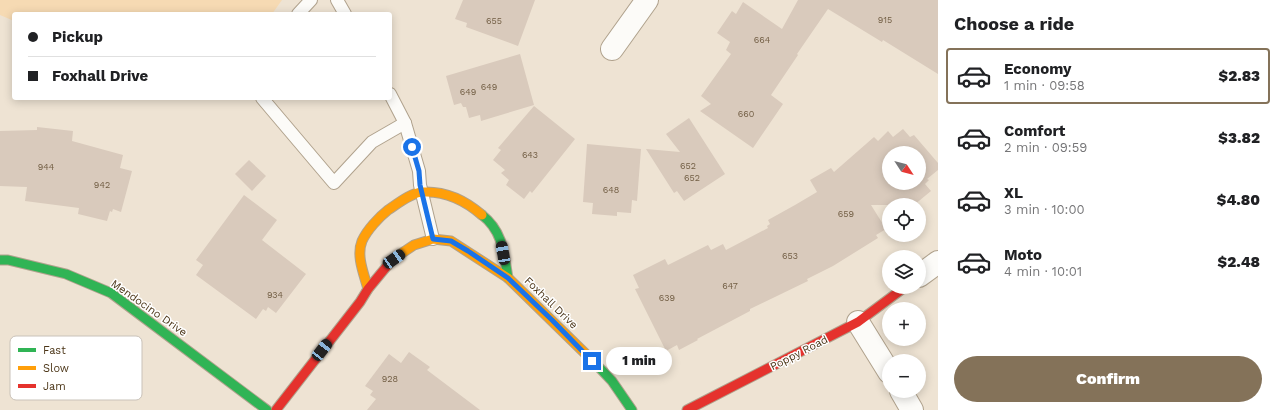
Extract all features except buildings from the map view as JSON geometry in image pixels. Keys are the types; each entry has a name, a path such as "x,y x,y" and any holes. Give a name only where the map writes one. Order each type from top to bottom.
{"street":[{"path":"612,49 647,0"},
{"path":"368,289 360,258 362,241 378,218 400,201 422,192 447,195 469,204 490,221 501,240 508,278"},
{"path":"276,410 360,302 368,289 394,259 414,245 433,239"},
{"name":"Foxhall Drive","path":"433,239 451,241 508,278 612,381 632,410"},
{"name":"Mendocino Drive","path":"0,260 8,260 66,274 111,293 267,410"},
{"path":"926,271 938,262"},
{"name":"Poppy Road","path":"687,410 858,322 896,294"},
{"path":"858,322 882,361"},
{"path":"904,398 912,410"}],"lane":[{"path":"300,12 310,0"},
{"path":"337,0 344,12"},
{"path":"392,98 405,122 419,171 422,192 433,239"},
{"path":"264,100 334,183 372,142 405,122"}],"shaded area":[{"path":"0,0 282,0 273,12 12,12 12,20 0,15"}],"traffic: fast":[{"path":"482,215 489,221 498,236 504,252 508,278"},
{"path":"0,260 8,260 66,274 111,293 267,410"},
{"path":"595,363 612,381 632,410"}],"traffic: slow":[{"path":"368,289 360,259 360,247 362,241 377,220 388,210 409,196 423,192 448,195 469,205 482,215"},
{"path":"387,266 393,259 414,245 433,239 451,241 508,278 595,363"}],"traffic: jam":[{"path":"276,410 387,266"},
{"path":"687,410 858,322 896,294"}],"route":[{"path":"412,147 419,171 420,185 433,239 451,241 508,278 592,361"}]}
